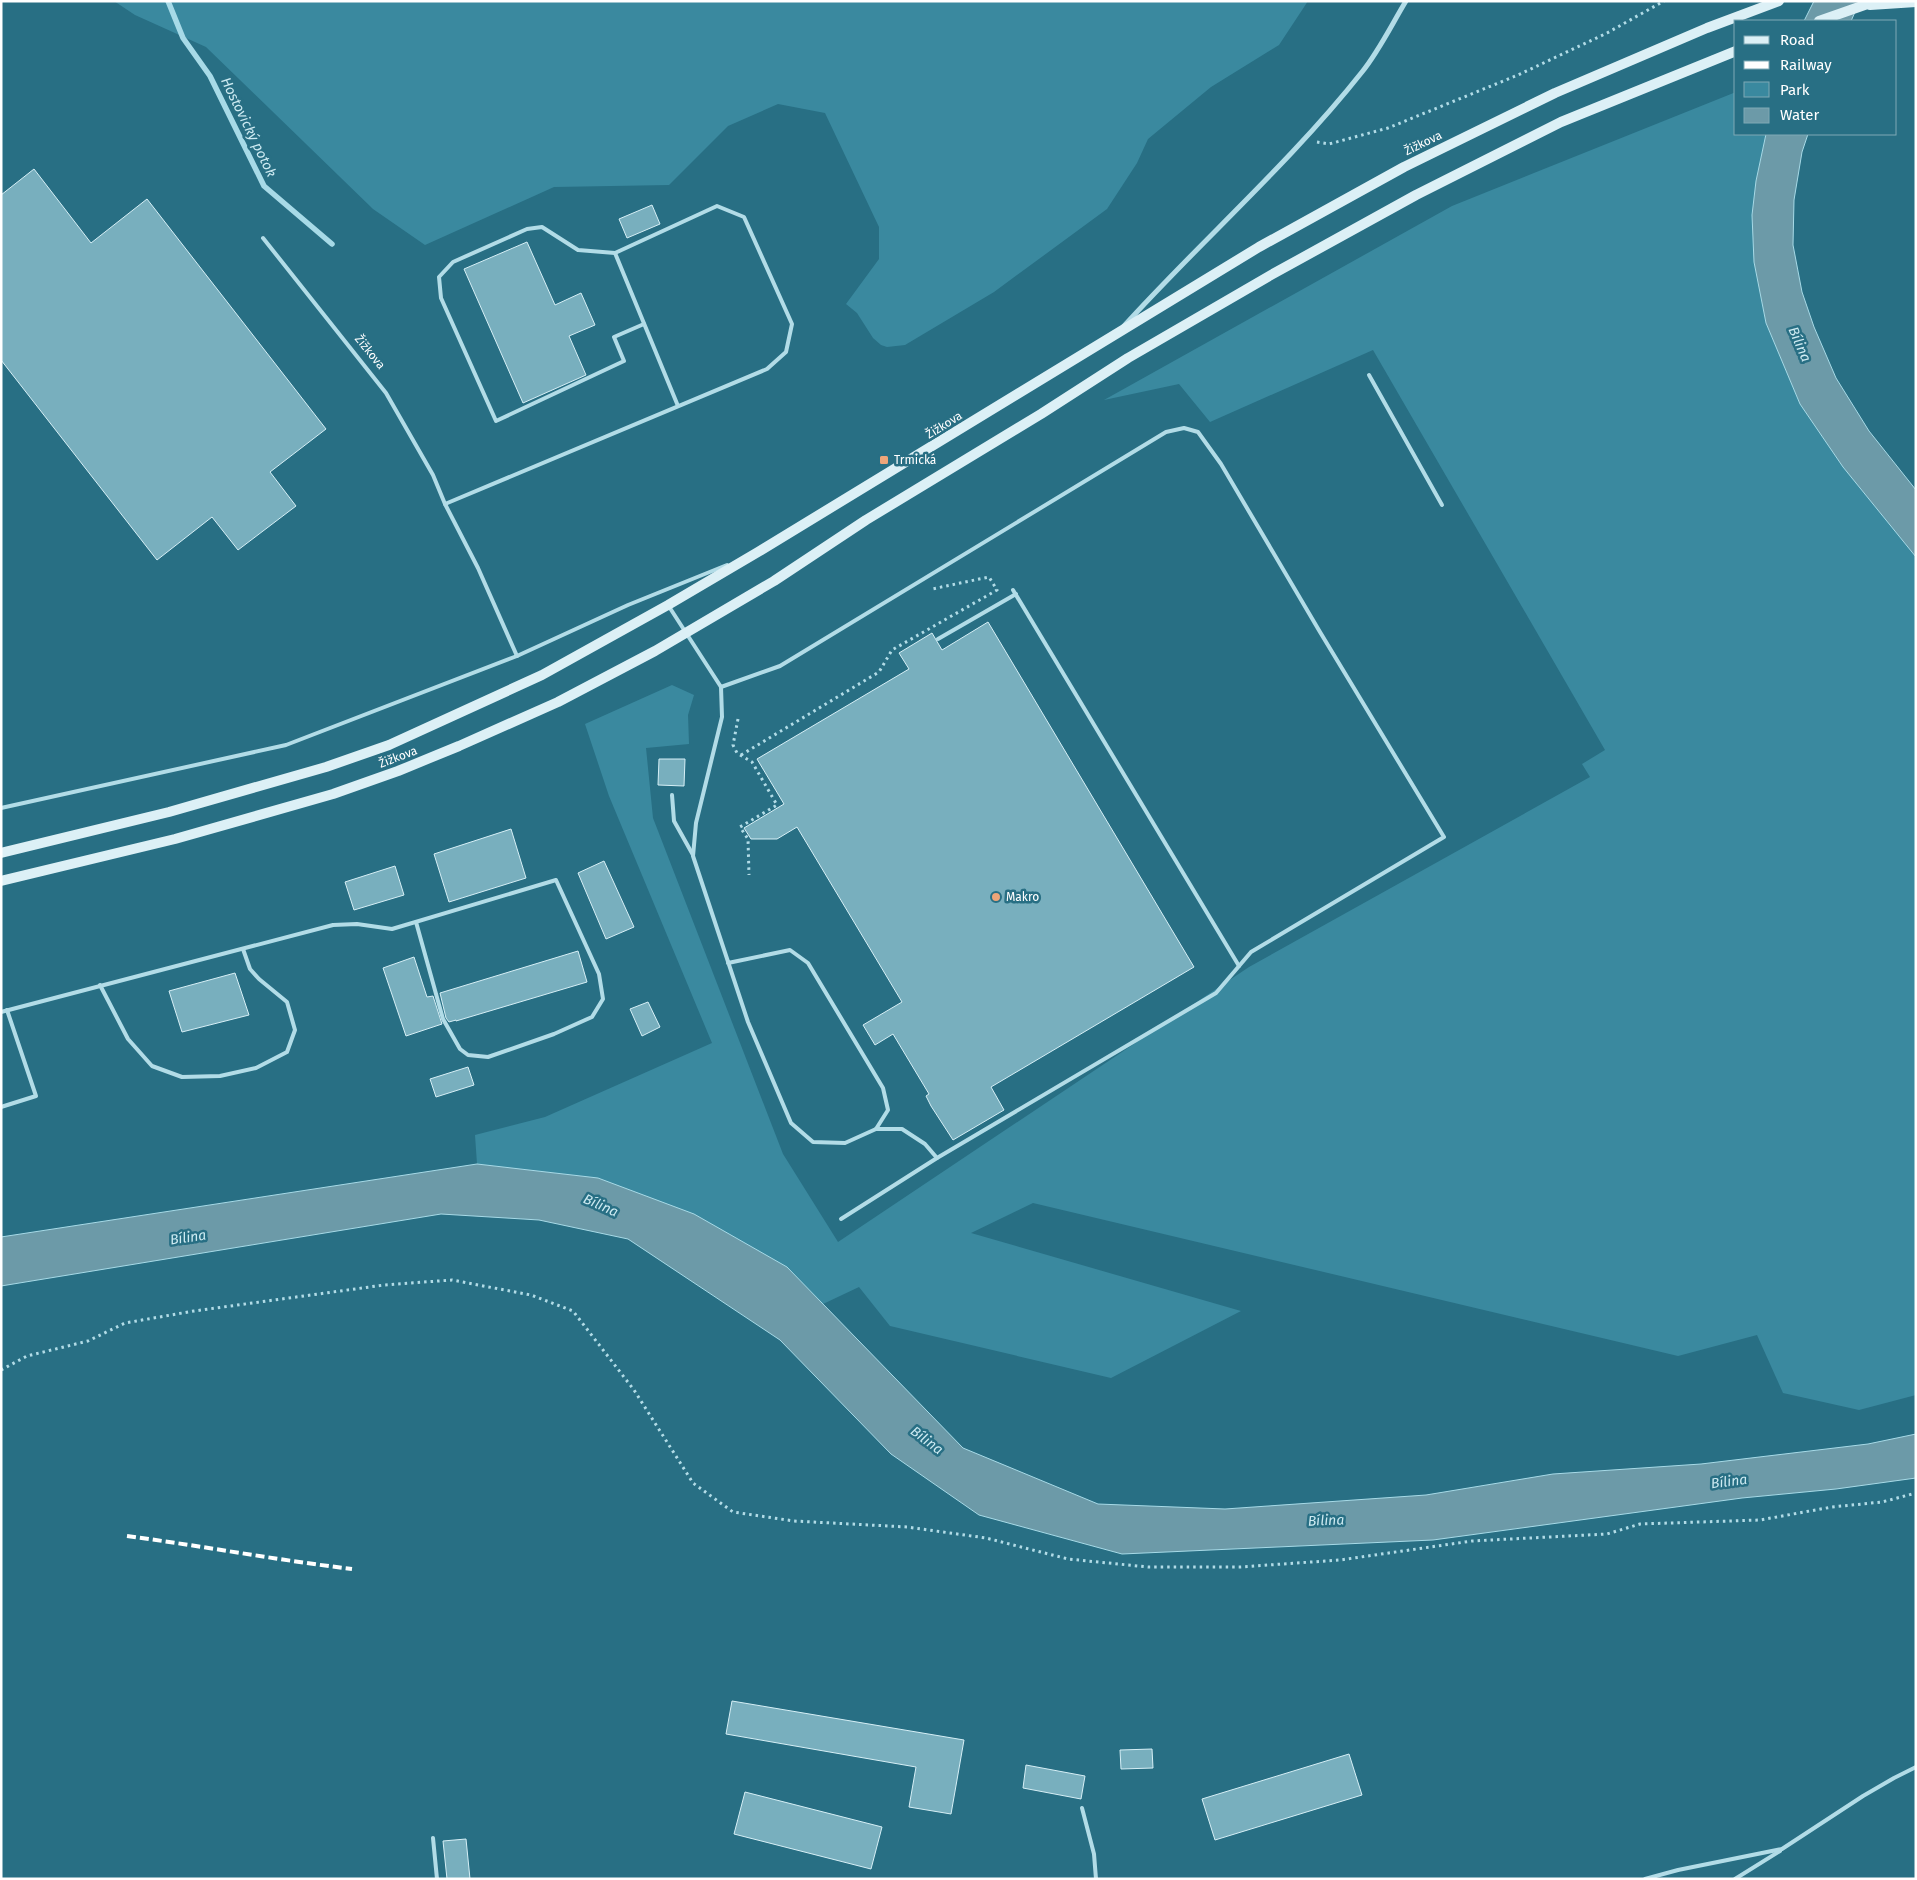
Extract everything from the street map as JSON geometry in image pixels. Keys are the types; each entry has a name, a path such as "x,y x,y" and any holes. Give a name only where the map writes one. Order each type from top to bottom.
{"main road":[{"name":"Žižkova","path":"1,853 169,812 326,767 389,745 542,675 668,605 758,552 1259,247 1404,167 1555,93 1707,28 1780,1"},
{"path":"1822,20 1876,1"},
{"path":"1864,5 1916,2"},
{"name":"Žižkova","path":"1,881 175,839 333,794 398,771 558,702 686,634 774,581 866,520 1041,414 1128,358 1416,194 1561,122 1734,52"}],"street":[{"name":"Žižkova","path":"1116,333 1304,140 1364,70 1406,1"}],"lane":[{"path":"445,504 767,369 786,352 792,324 744,217 718,206 615,253 578,250 542,227 527,229 452,262 439,277 441,298 496,421 624,361 614,337 644,324"},
{"name":"Žižkova","path":"263,238 386,393 433,475 445,504 478,568 517,656"},
{"path":"615,253 678,406"},
{"path":"1369,375 1442,504"},
{"path":"721,687 780,666 1166,432 1184,428 1198,432 1221,464 1444,837 1250,952 1216,993 937,1158 842,1219"},
{"name":"Žižkova","path":"1,808 286,745 517,656 628,605 758,552"},
{"path":"938,639 1014,592 1239,966"},
{"path":"668,605 721,687 722,717 696,823 693,856"},
{"path":"672,795 674,821 693,856 748,1022 791,1123 812,1142 845,1143 876,1129 902,1129 926,1144 937,1158"},
{"path":"1,1012 333,925 357,924 392,929 556,880 599,974 604,999 592,1017 554,1034 488,1058 468,1055 460,1049 443,1019 416,922"},
{"path":"100,985 128,1039 152,1066 182,1077 220,1076 256,1068 287,1052 296,1030 287,1002 250,969 243,949"},
{"path":"728,963 790,950 808,963 883,1088 888,1110 876,1129"},
{"path":"1,1107 36,1096 7,1010"},
{"path":"1735,1879 1863,1796 1916,1767"},
{"path":"1082,1808 1094,1854 1096,1879"},
{"path":"433,1838 437,1879"},
{"path":"1645,1879 1678,1870 1782,1849"}],"path":[{"path":"1304,140 1328,144 1388,128 1518,76 1607,33 1664,1"},
{"path":"741,755 879,672 892,650 997,590 988,577 932,589"},
{"path":"738,719 733,745 737,753 752,762 777,805 740,827 748,839 749,875"},
{"path":"1,1370 27,1356 88,1340 125,1324 194,1311 375,1286 452,1280 531,1296 573,1311 634,1390 693,1483 734,1512 794,1521 907,1527 986,1538 1068,1559 1148,1567 1240,1567 1340,1560 1472,1541 1607,1534 1640,1524 1760,1520 1832,1506 1882,1502 1916,1493"}],"green space":[{"path":"114,1 1308,1 1279,45 1211,87 1148,139 1137,163 1107,209 994,292 905,345 887,347 881,345 873,338 857,313 846,304 879,259 879,227 825,113 778,104 728,126 669,185 554,187 425,245 373,209 206,47 135,15"},
{"path":"1734,93 1734,135 1766,135 1756,181 1752,215 1754,262 1766,323 1800,404 1843,467 1916,557 1916,1395 1859,1410 1783,1393 1757,1335 1678,1356 1033,1203 971,1233 1241,1311 1111,1378 890,1326 859,1287 823,1304 787,1267 598,1178 477,1164 475,1135 545,1117 712,1043 609,796 585,724 672,685 694,695 688,715 689,744 646,748 653,818 783,1154 838,1242 1249,967 1590,777 1582,764 1605,750 1373,350 1210,422 1179,384 1104,400 1452,206"}],"water":[{"path":"1814,1 1860,1 1851,20 1804,20"},
{"name":"Bílina","path":"1766,135 1808,135 1802,152 1794,200 1793,245 1802,292 1814,327 1836,378 1869,431 1916,490 1916,557 1843,467 1800,404 1766,323 1754,262 1752,215 1756,181"},
{"name":"Bílina","path":"477,1164 598,1178 694,1214 787,1267 963,1448 1098,1504 1225,1509 1426,1495 1553,1474 1701,1464 1868,1444 1916,1434 1916,1478 1836,1489 1742,1498 1433,1540 1122,1554 979,1515 891,1454 780,1340 628,1239 539,1220 441,1214 1,1286 1,1237"}],"building":[{"path":"34,169 91,243 147,199 326,429 270,472 296,506 238,550 212,517 157,560 1,360 1,195"},
{"path":"652,205 660,224 627,238 619,219"},
{"path":"527,242 555,305 581,293 595,325 569,336 586,375 523,403 464,269"},
{"name":"Makro","path":"988,622 1194,967 991,1087 1004,1110 953,1140 931,1106 926,1096 929,1094 893,1034 875,1045 863,1025 902,1002 797,827 777,839 751,839 744,828 784,804 757,759 909,669 899,653 932,633 942,650"},
{"path":"659,759 685,759 684,786 658,785"},
{"path":"511,829 526,878 449,902 434,854"},
{"path":"604,861 634,927 606,939 578,873"},
{"path":"395,866 404,895 354,910 345,882"},
{"path":"578,951 587,982 456,1021 449,1022 446,1018 440,993"},
{"path":"414,957 427,997 433,996 442,1024 406,1036 383,968"},
{"path":"235,973 249,1015 182,1032 169,991"},
{"path":"648,1002 660,1027 642,1036 630,1009"},
{"path":"468,1067 474,1085 436,1097 430,1079"},
{"path":"732,1701 964,1740 951,1814 909,1807 916,1767 726,1734"},
{"path":"1152,1749 1153,1768 1121,1769 1120,1750"},
{"path":"1349,1754 1362,1795 1215,1840 1202,1799"},
{"path":"1026,1765 1085,1776 1081,1799 1023,1788"},
{"path":"745,1792 882,1827 871,1869 734,1834"},
{"path":"466,1839 470,1879 447,1879 443,1841"}],"waterway":[{"name":"Hostovický potok","path":"168,1 183,38 210,76 264,186 332,244"}],"railway":[{"path":"127,1536 352,1569"}],"place":[{"name":"Trmická","path":"884,460"},
{"name":"Makro","path":"996,897"}]}
